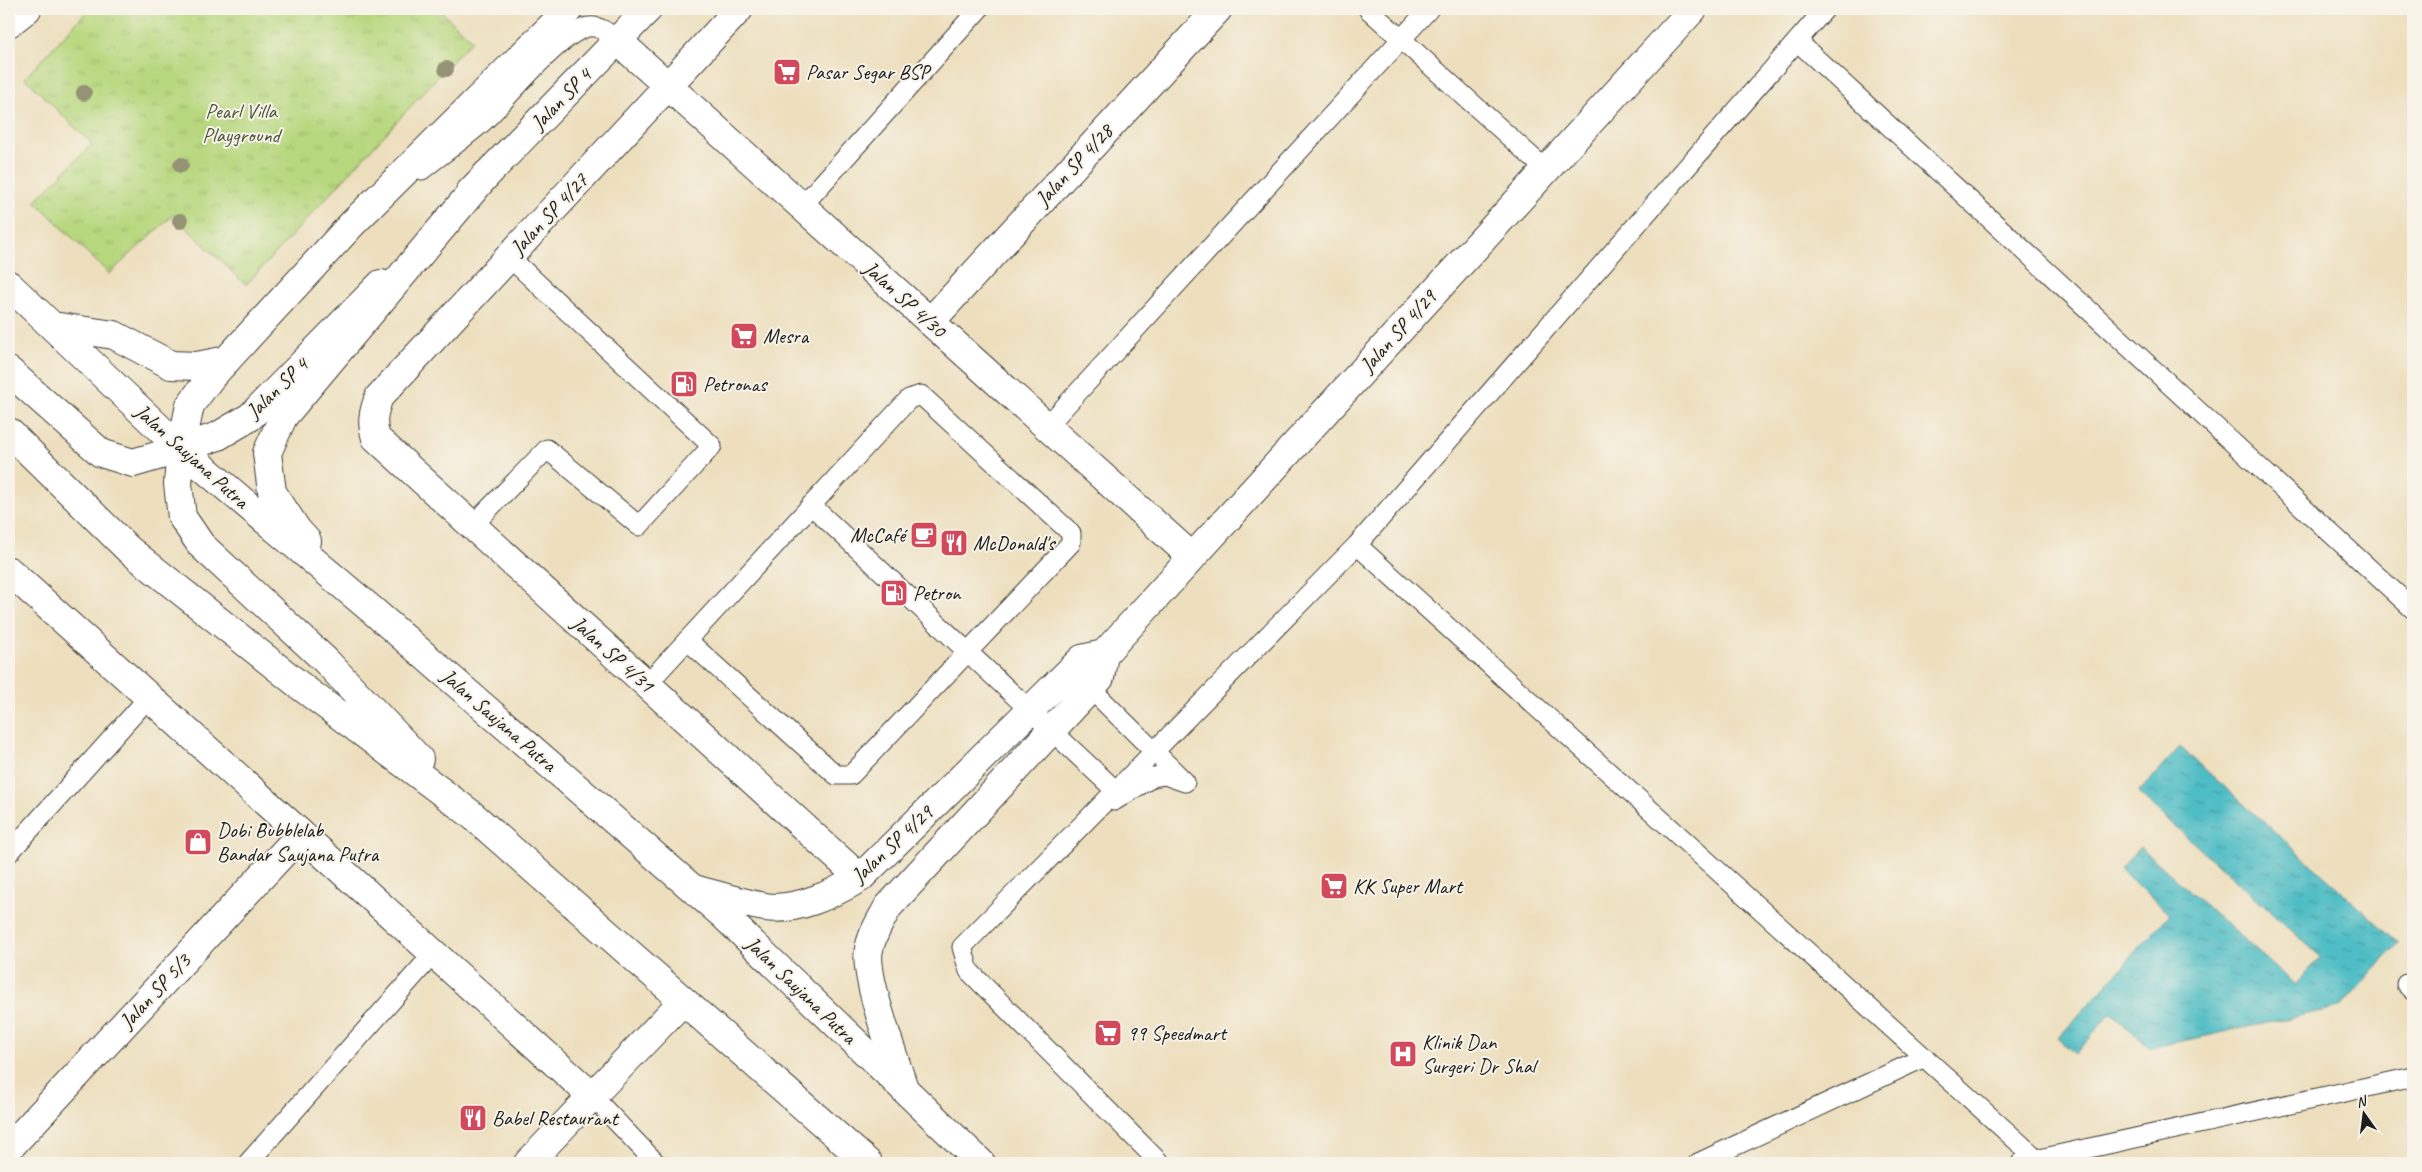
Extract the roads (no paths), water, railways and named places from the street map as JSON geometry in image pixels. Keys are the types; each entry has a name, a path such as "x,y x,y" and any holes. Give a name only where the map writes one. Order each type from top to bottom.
{"street":[{"path":"9,23 27,9"},
{"path":"471,814 326,661 201,545 182,518 178,484 181,449 190,405 227,360 352,224 569,9"},
{"name":"Jalan SP 4","path":"9,371 101,453 133,463 218,436 250,417 648,9"},
{"name":"Jalan SP 4/27","path":"372,426 372,416 379,397 738,9"},
{"name":"Jalan SP 4/28","path":"930,322 1218,9"},
{"name":"Jalan SP 4/29","path":"694,889 767,908 803,904 833,894 860,878 1030,710 1081,679 1100,678 1104,654 1693,9"},
{"name":"Jalan SP 4/30","path":"618,41 1192,557"},
{"path":"372,610 297,530 272,492 267,453 283,417 487,174"},
{"name":"Jalan Saujana Putra","path":"9,285 181,449 372,610 694,889 981,1163"},
{"path":"53,326 114,335 171,365 197,366 227,360"},
{"name":"Jalan SP 4/31","path":"372,426 376,438 860,878"},
{"path":"9,432 128,549 303,688 471,814 682,1002 868,1163"},
{"path":"9,571 592,1096"},
{"path":"904,1089 868,971 869,949 877,926 888,907 1052,730 1081,679"},
{"name":"Jalan SP 5/3","path":"9,1148 301,834"},
{"path":"528,1163 682,1002"}],"lane":[{"path":"802,206 979,9"},
{"path":"1368,9 1546,170"},
{"path":"1047,426 1429,9"},
{"path":"1160,1163 969,971 962,947 1357,545 1825,9"},
{"path":"352,224 483,122 553,49 576,33 588,27 602,29 618,41"},
{"path":"1797,40 2413,609"},
{"path":"472,526 547,449 639,526 712,446 509,257"},
{"path":"646,684 908,399 921,395 1070,532 1071,543 851,776 836,775 688,640"},
{"path":"811,505 1115,790"},
{"path":"1357,545 1925,1057 2029,1161 2413,1077"},
{"path":"1081,679 1186,782 1165,775 1153,777 1093,812"},
{"path":"9,853 149,697"},
{"path":"248,1163 434,953"},
{"path":"1698,1163 1925,1057"},
{"path":"592,1096 656,1163"}],"water":[{"path":"2180,747 2399,943 2341,1007 2150,1048 2111,1013 2075,1054 2058,1038 2170,914 2120,869 2140,847 2295,985 2321,957 2138,793"}],"place":[{"name":"Pasar Segar BSP","path":"787,72"},
{"name":"Mesra","path":"744,336"},
{"name":"Petronas","path":"684,384"},
{"name":"McCafé","path":"924,535"},
{"name":"McDonald's","path":"954,543"},
{"name":"Petron","path":"894,593"},
{"name":"Dobi Bubblelab Bandar Saujana Putra","path":"198,842"},
{"name":"KK Super Mart","path":"1334,886"},
{"name":"99 Speedmart","path":"1108,1033"},
{"name":"Klinik Dan Surgeri Dr Shal","path":"1403,1054"},
{"name":"Babel Restaurant","path":"473,1118"}],"park label":[{"name":"Pearl Villa Playground","path":"241,123"}]}
